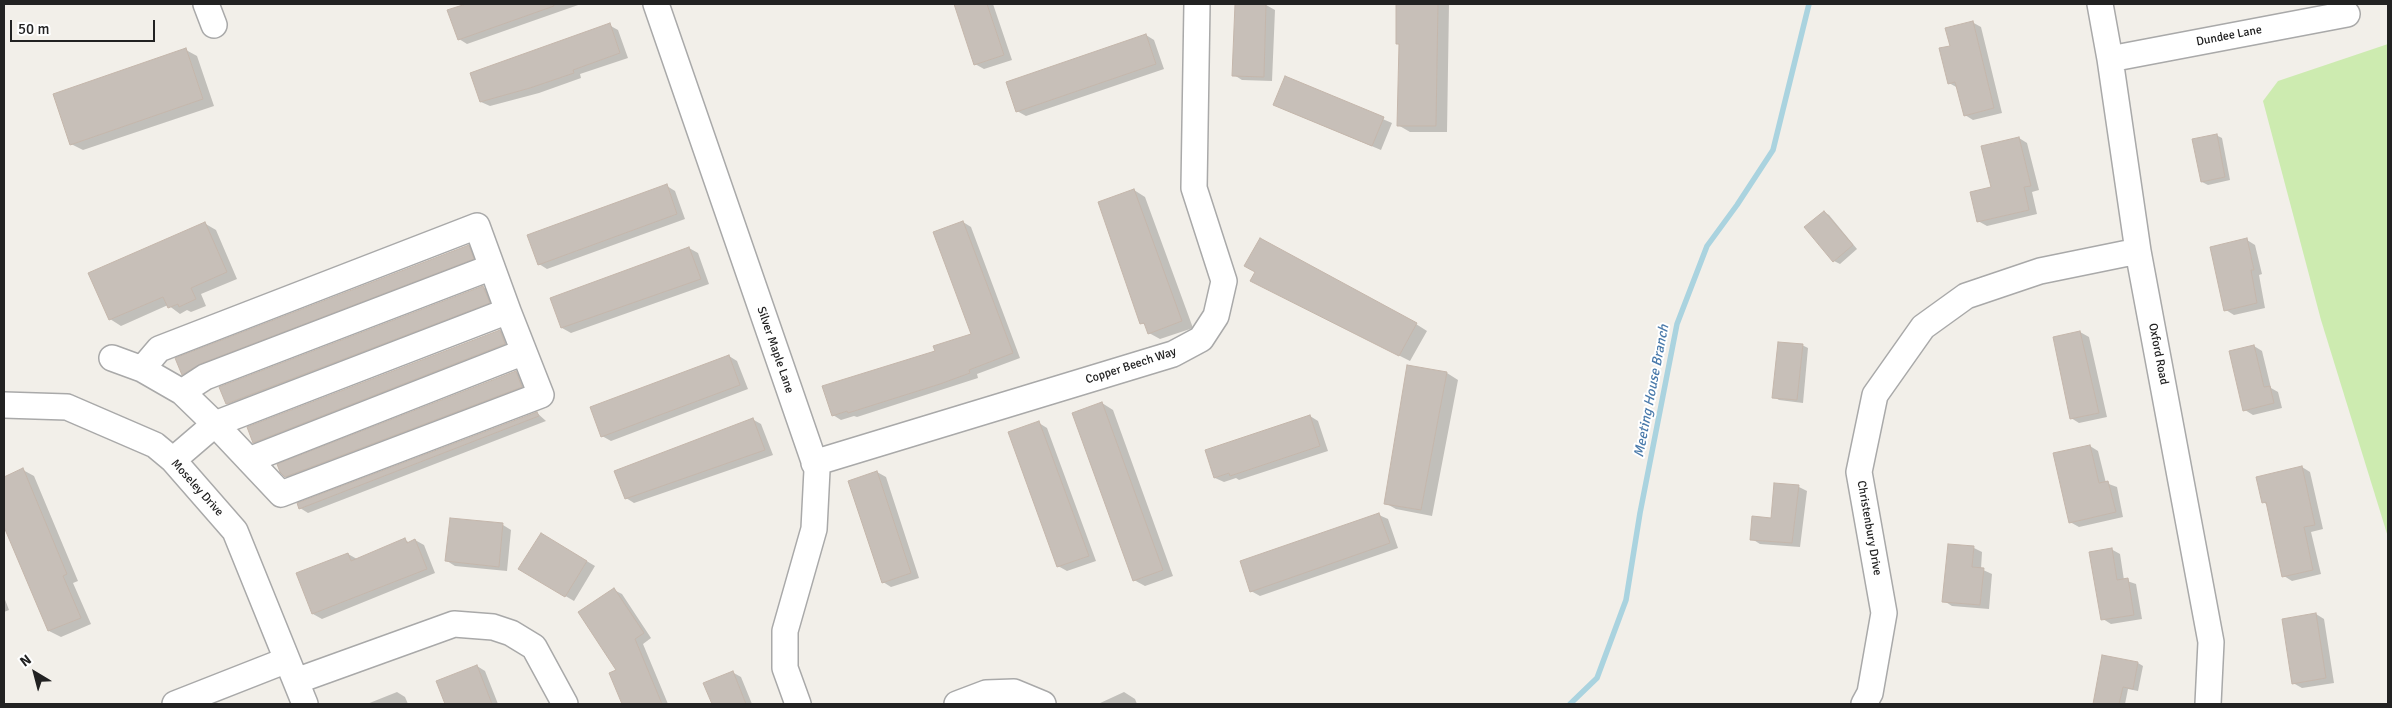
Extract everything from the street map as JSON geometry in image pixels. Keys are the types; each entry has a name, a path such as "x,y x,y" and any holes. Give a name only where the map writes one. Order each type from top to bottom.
{"street":[{"name":"Silver Maple Lane","path":"656,4 817,470 814,529 785,631 785,668 798,704"},
{"name":"Copper Beech Way","path":"814,462 1173,354 1202,338 1216,316 1224,281 1194,188 1197,4"},
{"name":"Oxford Road","path":"2100,4 2110,58 2138,251 2211,642 2208,704"},
{"name":"Dundee Lane","path":"2110,58 2347,14"},
{"path":"112,358 142,369 182,392 281,494 540,394 478,226 159,349 142,369"},
{"name":"Christenbury Drive","path":"1864,704 1870,692 1884,613 1859,472 1875,395 1923,327 1966,296 2040,271 2138,251"},
{"path":"182,392 205,377 492,267"},
{"path":"173,460 215,424 508,311"},
{"path":"250,460 524,352"},
{"name":"Moseley Drive","path":"4,404 67,407 155,445 173,460 235,531 304,704"},
{"path":"175,704 454,624 494,626 511,632 534,648 565,704"},
{"path":"957,704 986,693 1014,692 1043,704"}],"green space":[{"path":"2388,44 2388,537 2321,320 2263,101 2278,81"}],"building":[{"path":"466,4 553,4 554,6 458,40 447,10"},
{"path":"954,4 987,4 1004,55 974,65"},
{"path":"1235,4 1266,4 1264,77 1232,76"},
{"path":"1396,4 1438,4 1436,126 1397,126 1399,44 1396,44"},
{"path":"1973,21 1994,108 1964,116 1955,82 1948,84 1939,48 1950,46 1945,28"},
{"path":"610,23 620,53 573,70 574,73 480,102 470,73"},
{"path":"1146,34 1156,64 1016,112 1006,82"},
{"path":"186,48 203,99 70,145 53,94"},
{"path":"1285,76 1384,117 1372,146 1273,105"},
{"path":"2217,134 2225,177 2201,182 2192,139"},
{"path":"2019,137 2031,186 2024,187 2029,210 1977,222 1970,192 1991,187 1981,146"},
{"path":"667,184 677,214 538,265 527,235"},
{"path":"1134,189 1182,321 1148,334 1144,323 1140,324 1098,202"},
{"path":"1824,211 1853,245 1833,262 1804,227"},
{"path":"963,221 1013,353 969,370 970,373 940,384 848,413 847,411 832,416 822,386 935,351 933,346 971,334 933,232"},
{"path":"205,222 227,272 191,288 196,299 179,307 178,304 168,308 163,297 109,320 88,273"},
{"path":"1260,238 1417,323 1399,356 1250,281 1255,272 1244,266"},
{"path":"2247,238 2254,270 2251,270 2257,303 2224,311 2210,247"},
{"path":"469,245 474,259 200,364 182,375 175,358"},
{"path":"689,247 701,279 561,328 550,298"},
{"path":"483,286 490,303 226,404 219,387"},
{"path":"500,330 505,344 253,443 247,427"},
{"path":"2080,331 2099,413 2070,419 2053,337"},
{"path":"1778,342 1803,344 1797,400 1772,398"},
{"path":"2254,345 2264,387 2270,386 2274,403 2243,411 2229,351"},
{"path":"729,355 740,385 601,437 590,407"},
{"path":"1407,365 1447,372 1421,510 1384,504"},
{"path":"516,371 522,387 285,477 280,472 277,464"},
{"path":"1102,402 1163,570 1133,581 1072,413"},
{"path":"537,412 539,416 299,509 297,503"},
{"path":"1310,415 1320,446 1230,476 1229,473 1214,478 1205,450"},
{"path":"753,418 765,450 625,499 614,471"},
{"path":"1039,421 1089,556 1057,567 1008,432"},
{"path":"2090,445 2099,483 2108,481 2116,512 2069,523 2053,453"},
{"path":"2302,466 2315,525 2304,527 2313,570 2282,577 2266,502 2262,503 2256,477"},
{"path":"23,468 67,574 63,576 81,618 48,631 4,527 4,477"},
{"path":"877,471 911,573 882,583 848,481"},
{"path":"1774,483 1799,485 1792,543 1750,540 1752,516 1771,518"},
{"path":"1379,513 1390,543 1250,592 1240,561"},
{"path":"450,518 503,523 499,567 445,561"},
{"path":"541,533 587,561 565,597 518,569"},
{"path":"405,538 407,543 415,539 427,569 312,614 296,573 348,553 351,561"},
{"path":"1948,544 1974,546 1972,567 1984,568 1980,605 1942,602"},
{"path":"2112,548 2117,580 2128,578 2134,615 2101,620 2089,552"},
{"path":"614,588 644,633 635,639 662,704 622,704 609,673 616,670 578,612"},
{"path":"2316,613 2326,678 2292,684 2282,619"},
{"path":"2102,655 2138,662 2133,689 2123,687 2119,704 2093,704"},
{"path":"477,665 492,704 445,704 436,681"},
{"path":"733,671 746,704 712,704 703,683"}],"waterway":[{"name":"Meeting House Branch","path":"1570,704 1597,678 1626,600 1640,513 1677,324 1707,246 1773,150 1809,4"}]}
